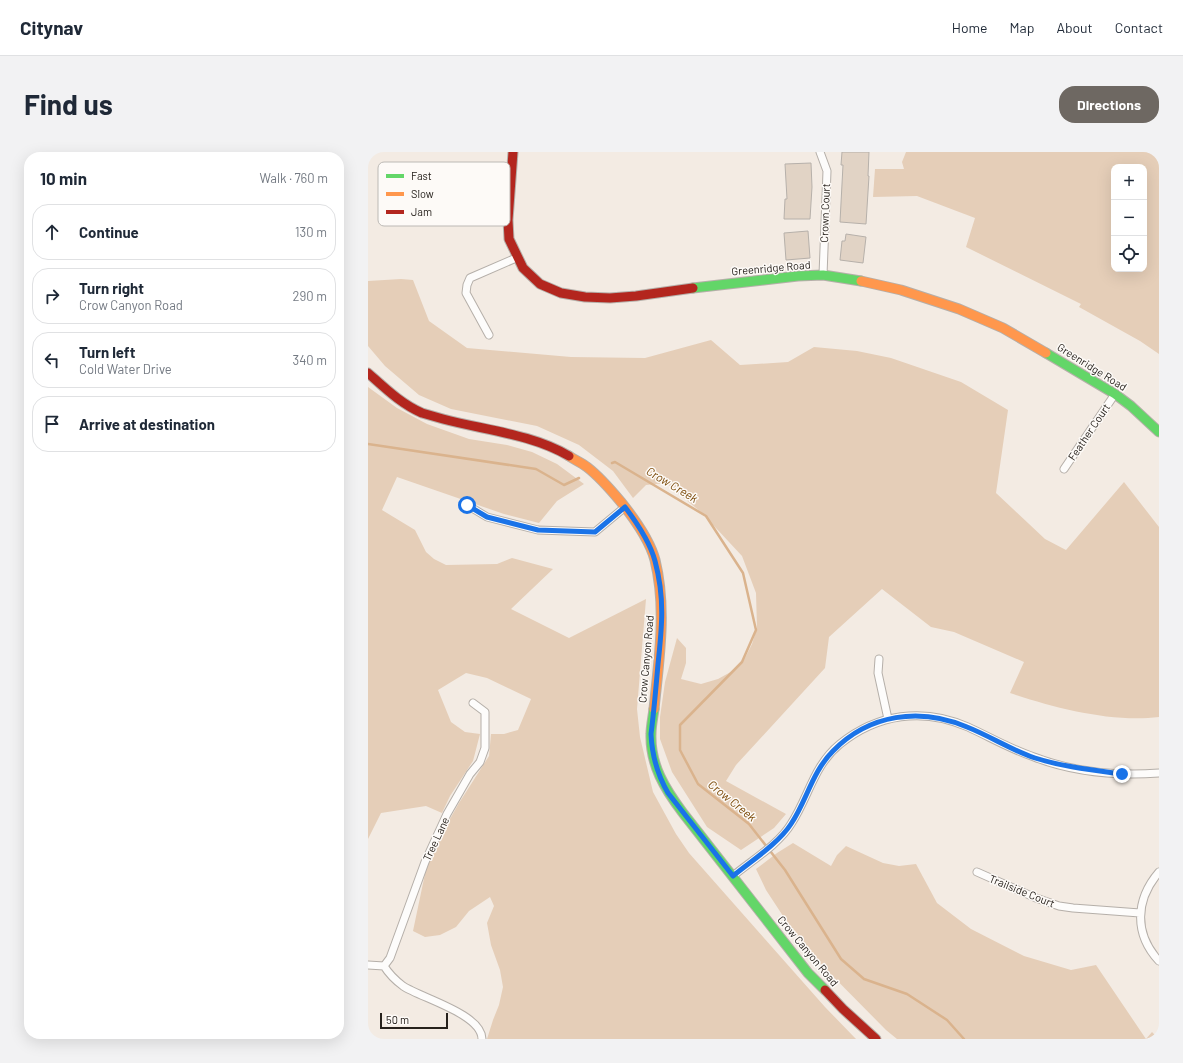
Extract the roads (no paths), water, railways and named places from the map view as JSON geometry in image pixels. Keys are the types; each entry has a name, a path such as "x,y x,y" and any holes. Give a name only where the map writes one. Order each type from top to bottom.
{"main road":[{"name":"Greenridge Road","path":"510,194 512,152"},
{"name":"Greenridge Road","path":"508,226 510,244 516,258 529,277 539,284 557,292 581,298 618,298 769,278 823,275 848,278 901,290 959,309 1003,328 1115,394 1131,406 1159,432"},
{"name":"Crow Canyon Road","path":"368,373 390,393 405,404 422,413 465,425 533,440 559,450 587,467 611,490 625,507 643,533 655,559 662,606 662,626 651,734 652,751 660,779 668,793 808,973 843,1009 876,1039"}],"street":[{"name":"Crown Court","path":"820,152 827,171 823,275"},
{"path":"489,335 466,292 467,285 470,278 516,258"},
{"name":"Feather Court","path":"1064,469 1115,394"},
{"path":"467,505 487,517 538,530 595,532 625,507"},
{"path":"879,659 878,673 888,719"},
{"name":"Tree Lane","path":"384,966 390,958 428,855 447,814 470,774 480,762 485,748 485,712 473,703"},
{"path":"733,876 773,844 790,826 818,771 832,752 855,734 888,719 910,716 934,716 968,727 1010,748 1035,758 1066,767 1122,774 1159,773"},
{"name":"Trailside Court","path":"977,872 1036,898 1059,906 1140,913"},
{"path":"1159,872 1153,879 1146,892 1140,913 1141,926 1145,940 1159,961"},
{"path":"368,965 384,966 391,977 404,987 440,1003 470,1020 479,1028 482,1034 482,1039"}],"waterway":[{"name":"Crow Creek","path":"368,444 536,469 564,485 579,478"},
{"name":"Crow Creek","path":"612,463 615,462 706,516 743,573 756,630 742,662 680,725 680,750 698,784 749,824 785,870 841,959 864,979 907,994 947,1020 964,1039"}]}
